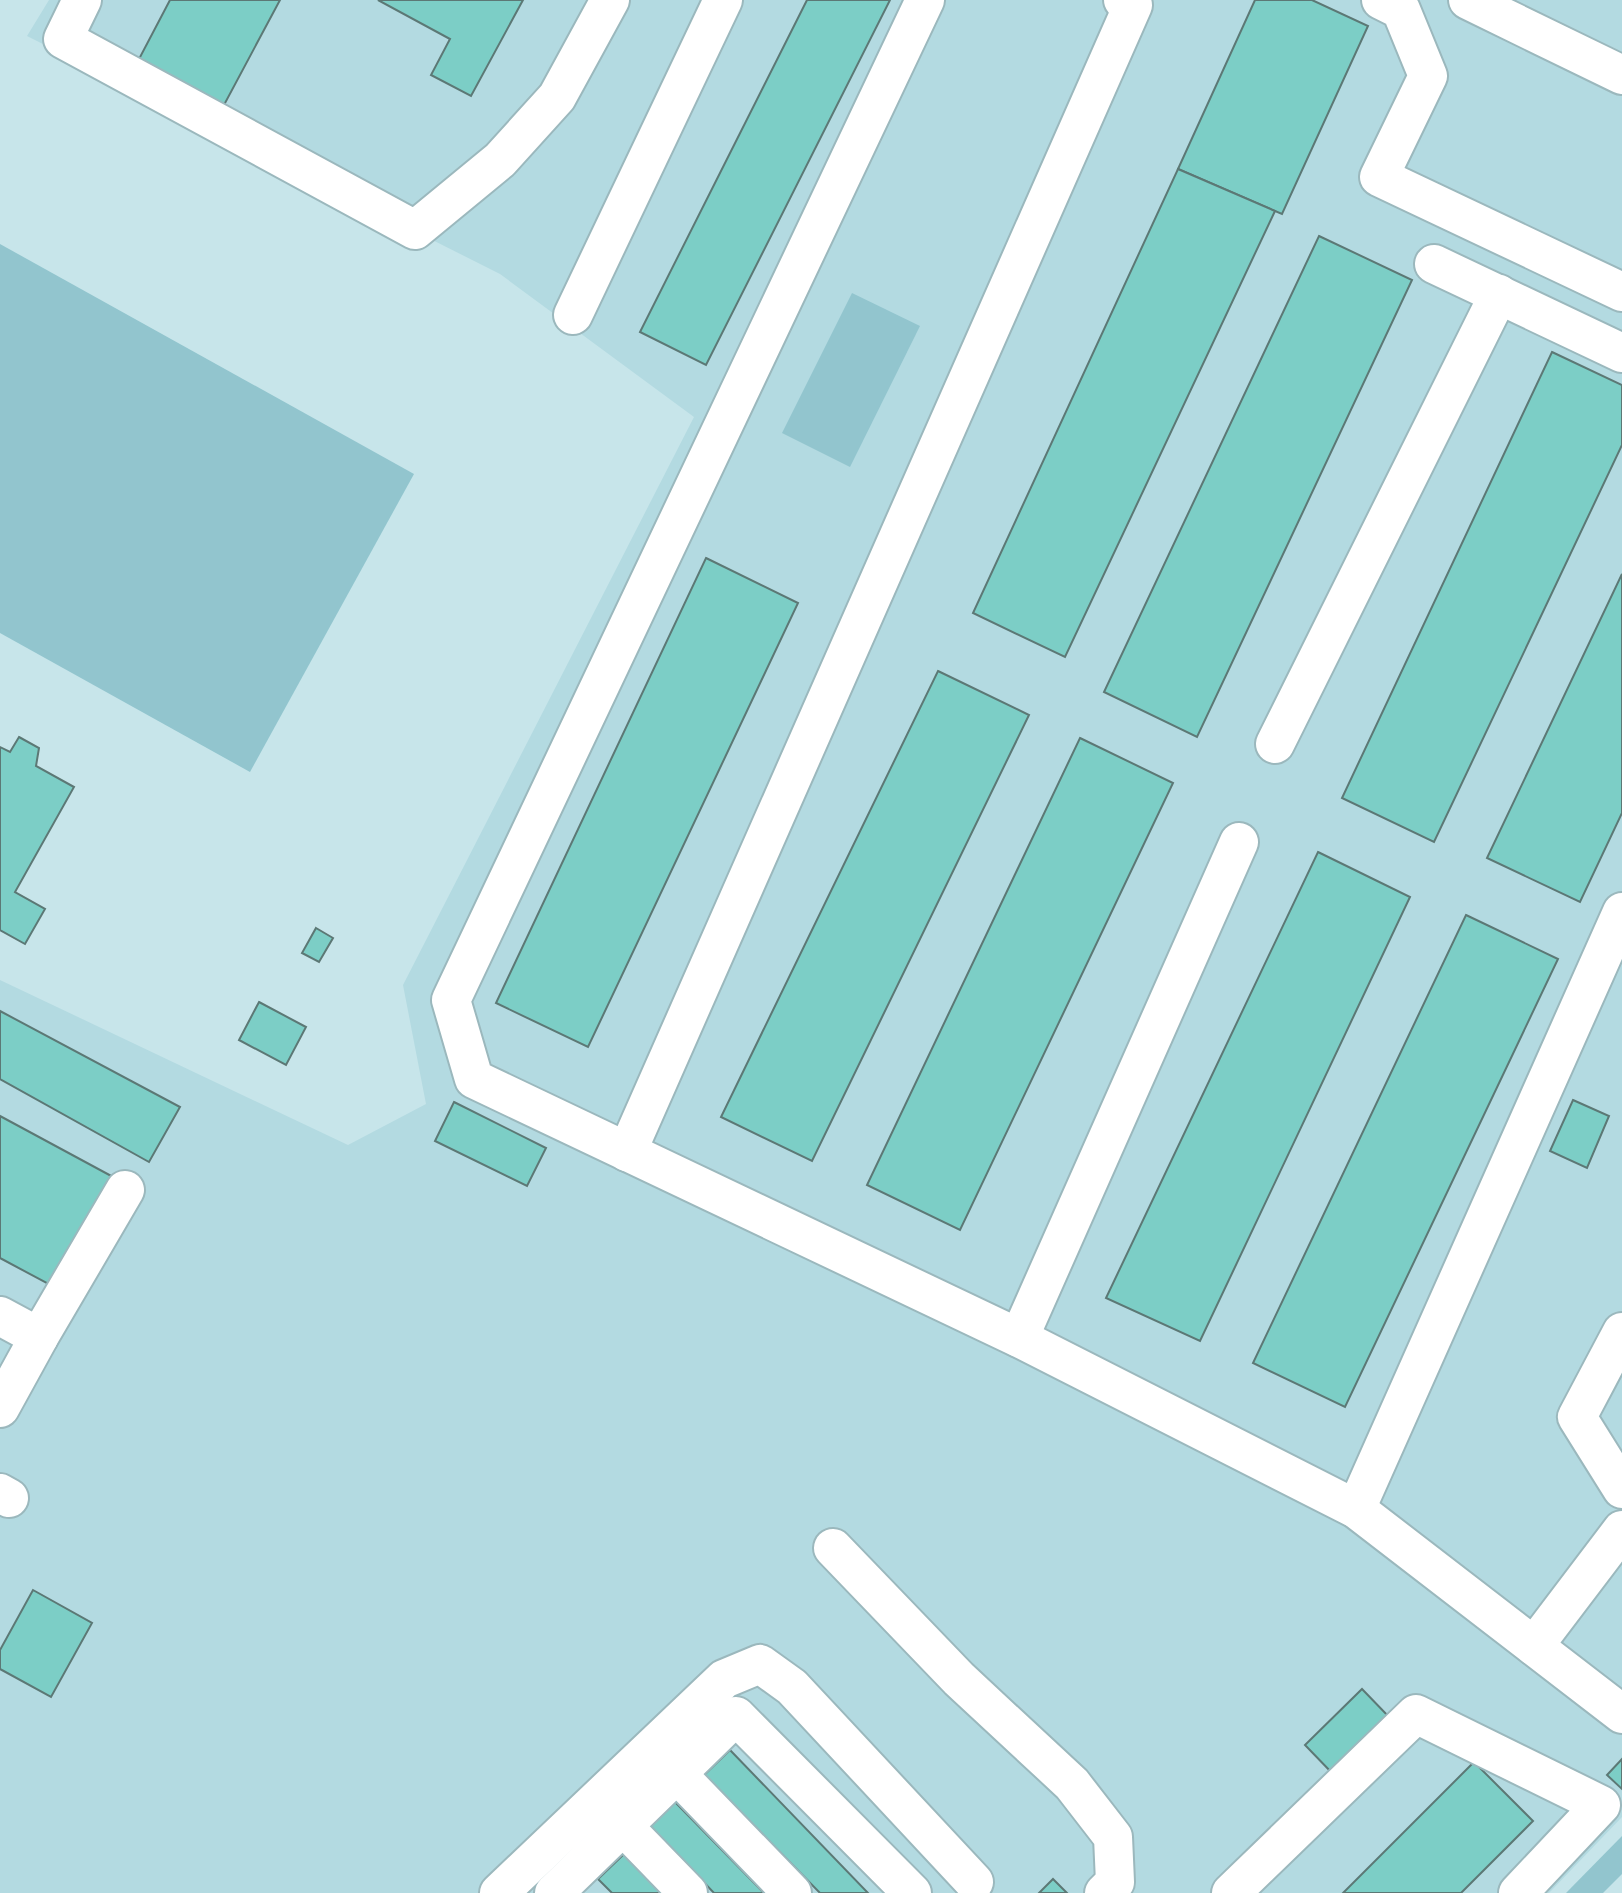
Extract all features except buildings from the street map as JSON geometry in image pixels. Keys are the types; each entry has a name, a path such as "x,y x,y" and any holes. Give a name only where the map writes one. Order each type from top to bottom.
{"lane":[{"path":"82,0 63,39 415,230 500,160 557,97 610,0"},
{"path":"573,315 723,0"},
{"path":"925,0 451,1000 474,1079 1019,1338 1356,1509 1622,1714"},
{"path":"1381,0 1401,10 1428,76 1379,177 1622,292"},
{"path":"1468,0 1622,75"},
{"path":"627,1152 1131,2"},
{"path":"1434,264 1622,353"},
{"path":"1275,744 1499,294"},
{"path":"1019,1338 1239,842"},
{"path":"1356,1509 1622,912"},
{"path":"0,1408 125,1189"},
{"path":"0,1316 39,1337"},
{"path":"1622,1332 1577,1417 1622,1489"},
{"path":"1534,1646 1622,1530"},
{"path":"833,1548 959,1679 1072,1784 1113,1837 1115,1882 1104,1893"},
{"path":"499,1893 724,1679 760,1664 792,1687 974,1889"},
{"path":"1231,1893 1416,1714 1601,1805 1518,1893"},
{"path":"572,1887 622,1826 736,1716 912,1893"},
{"path":"677,1774 792,1893"},
{"path":"622,1826 688,1893"}],"shaded area":[{"path":"49,0 1622,0 1622,1817 1549,1893 0,1893 0,980 348,1145 426,1104 403,985 694,417 500,274 27,36"},
{"path":"0,244 414,474 250,772 0,633"},
{"path":"852,293 920,326 850,467 782,433"},
{"path":"1622,1836 1622,1874 1603,1893 1566,1893"}]}
